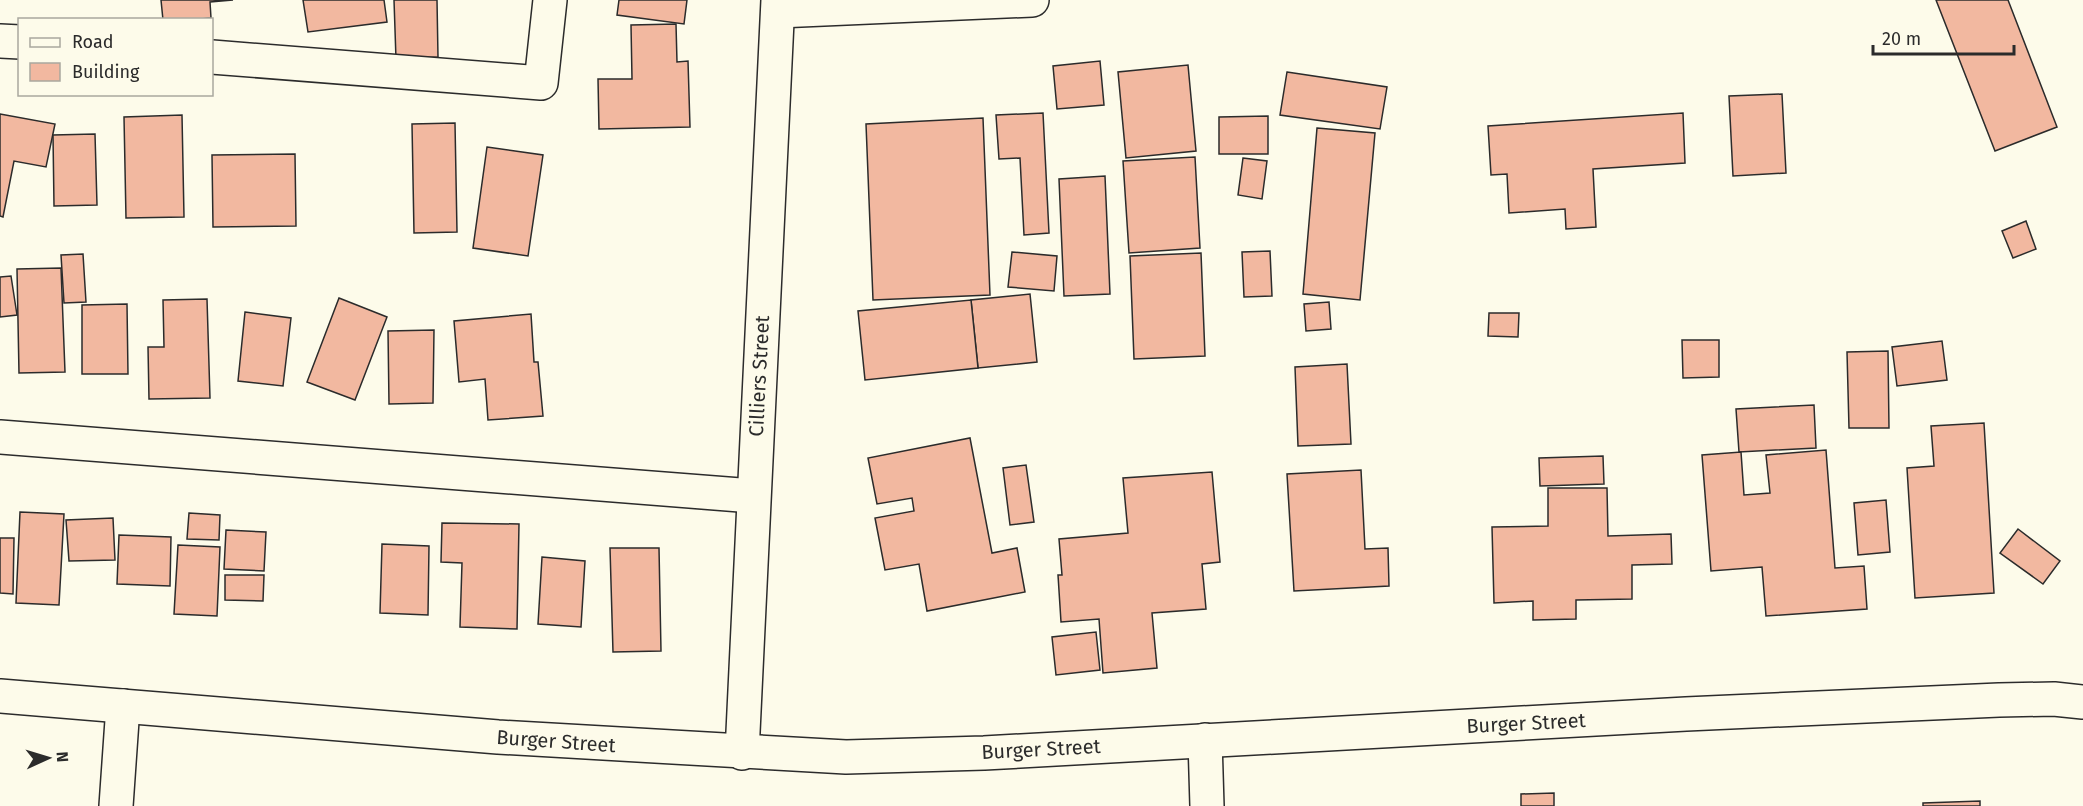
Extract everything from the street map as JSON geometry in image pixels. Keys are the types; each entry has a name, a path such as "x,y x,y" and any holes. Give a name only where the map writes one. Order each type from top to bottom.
{"street":[{"path":"213,57 541,82 550,0"},
{"path":"778,5 1032,0"},
{"name":"Cilliers Street","path":"741,753 778,5"},
{"path":"0,41 18,42"},
{"path":"0,437 753,496"},
{"name":"Burger Street","path":"0,696 498,737 741,753 857,756 984,753 1987,700 2054,699 2083,702"},
{"path":"116,806 123,706"},
{"path":"1205,740 1208,806"}],"building":[{"path":"161,0 233,0 210,2 211,18 163,18"},
{"path":"303,0 384,0 387,22 308,32"},
{"path":"394,0 437,0 438,57 396,59"},
{"path":"619,0 687,0 684,24 617,15"},
{"path":"1936,0 2008,0 2057,127 1995,151"},
{"path":"676,24 677,62 688,61 690,127 599,129 598,79 632,79 631,25"},
{"path":"1100,61 1104,105 1057,109 1053,66"},
{"path":"1188,65 1196,151 1126,158 1118,72"},
{"path":"1287,72 1387,87 1380,129 1280,115"},
{"path":"1782,94 1786,173 1733,176 1729,96"},
{"path":"1043,113 1049,233 1024,235 1020,158 999,159 996,115"},
{"path":"1683,113 1685,163 1593,169 1596,227 1566,229 1565,209 1509,213 1507,174 1491,175 1488,126"},
{"path":"0,114 55,124 46,167 14,161 3,217 0,216"},
{"path":"182,115 184,217 126,218 124,117"},
{"path":"1268,116 1268,154 1219,154 1219,117"},
{"path":"983,118 990,295 873,300 866,124"},
{"path":"455,123 457,232 414,233 412,124"},
{"path":"1317,128 1375,133 1360,300 1303,294"},
{"path":"95,134 97,205 54,206 53,135"},
{"path":"487,147 543,155 528,256 473,248"},
{"path":"295,154 296,226 213,227 212,155"},
{"path":"1195,157 1200,248 1129,253 1123,161"},
{"path":"1243,158 1267,161 1262,199 1238,195"},
{"path":"1105,176 1110,294 1064,296 1059,179"},
{"path":"2026,221 2036,249 2013,258 2002,231"},
{"path":"1270,251 1272,296 1244,297 1242,252"},
{"path":"1012,252 1057,256 1054,291 1008,287"},
{"path":"1201,253 1205,356 1134,359 1130,256"},
{"path":"83,254 86,302 64,303 61,255"},
{"path":"61,268 65,372 19,373 17,269"},
{"path":"11,276 17,315 0,317 0,277"},
{"path":"1030,294 1037,362 978,368 971,300"},
{"path":"339,298 387,317 355,400 307,382"},
{"path":"207,299 210,398 149,399 148,347 164,347 163,300"},
{"path":"971,300 978,368 865,380 858,311"},
{"path":"1329,302 1331,329 1306,331 1304,304"},
{"path":"127,304 128,374 82,374 82,305"},
{"path":"245,312 291,318 283,386 238,381"},
{"path":"1489,313 1519,313 1518,337 1488,336"},
{"path":"531,314 534,362 538,362 543,416 488,420 485,379 459,382 454,321"},
{"path":"434,330 433,403 389,404 388,331"},
{"path":"1682,340 1719,340 1719,377 1683,378"},
{"path":"1942,341 1947,380 1897,386 1892,347"},
{"path":"1888,351 1889,428 1849,428 1847,352"},
{"path":"1347,364 1351,444 1298,446 1295,367"},
{"path":"1814,405 1816,448 1739,452 1736,409"},
{"path":"1984,423 1994,593 1915,598 1907,468 1934,466 1931,426"},
{"path":"970,438 992,553 1017,548 1025,592 927,611 919,564 885,570 875,518 914,511 912,498 877,504 868,458"},
{"path":"1826,450 1835,568 1864,566 1867,609 1766,616 1762,567 1711,571 1702,455 1741,452 1744,495 1770,493 1766,455"},
{"path":"1603,456 1604,484 1540,486 1539,458"},
{"path":"1026,465 1034,522 1010,525 1003,468"},
{"path":"1361,470 1365,549 1388,548 1389,586 1294,591 1287,474"},
{"path":"1212,472 1220,562 1202,564 1206,609 1152,613 1157,668 1103,673 1099,619 1061,622 1058,575 1062,575 1059,539 1128,533 1123,478"},
{"path":"1548,488 1607,488 1608,536 1671,534 1672,564 1632,565 1632,599 1576,600 1576,619 1533,620 1533,601 1494,603 1492,527 1548,526"},
{"path":"1886,500 1890,552 1858,555 1854,503"},
{"path":"20,512 64,514 59,605 16,603"},
{"path":"189,513 220,515 219,540 187,539"},
{"path":"113,518 115,560 69,561 66,520"},
{"path":"442,523 519,524 517,629 460,627 462,563 441,562"},
{"path":"2018,529 2060,561 2043,584 2000,553"},
{"path":"226,530 266,532 264,571 224,569"},
{"path":"119,535 171,537 170,586 117,584"},
{"path":"0,538 14,538 13,594 0,593"},
{"path":"382,544 429,546 428,615 380,613"},
{"path":"178,545 220,547 217,616 174,614"},
{"path":"610,548 659,548 661,651 613,652"},
{"path":"542,557 585,561 581,627 538,624"},
{"path":"225,575 264,575 263,601 225,600"},
{"path":"1096,632 1100,670 1056,675 1052,637"},
{"path":"1554,793 1554,806 1521,806 1521,794"},
{"path":"1980,801 1980,806 1923,806 1923,803"}]}
